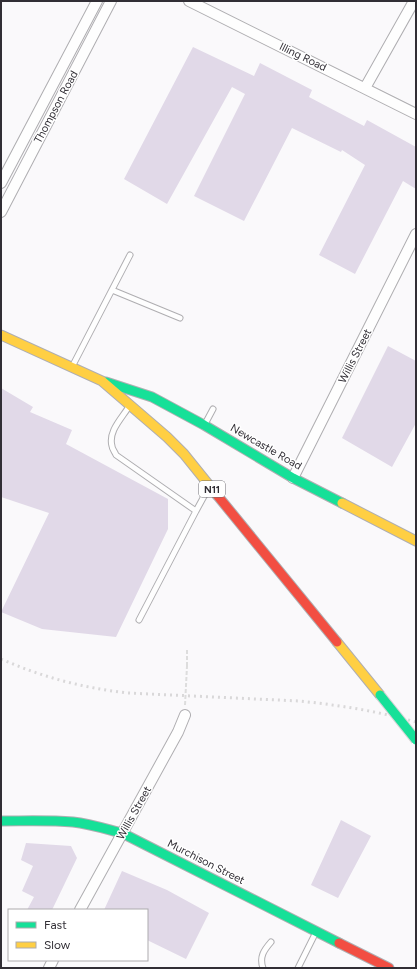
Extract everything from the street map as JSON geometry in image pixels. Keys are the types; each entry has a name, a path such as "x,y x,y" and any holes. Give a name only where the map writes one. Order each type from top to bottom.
{"main road":[{"name":"N11","path":"1,335 102,381 184,454 416,740"},
{"name":"Newcastle Road","path":"102,381 152,397 204,425 293,478 416,541"},
{"name":"Murchison Street","path":"1,822 42,820 75,822 122,833 389,968"}],"street":[{"name":"Thompson Road","path":"1,183 96,1"},
{"name":"Thompson Road","path":"1,212 111,1"},
{"name":"Illing Road","path":"189,1 416,114"},
{"path":"364,88 414,1"},
{"name":"Willis Street","path":"293,478 416,234"},
{"name":"Willis Street","path":"81,909 178,732 185,710"}],"lane":[{"path":"72,368 130,255"},
{"path":"112,290 180,318"},
{"path":"129,405 113,431 111,438 112,447 116,455 196,511"},
{"path":"204,425 213,409"},
{"path":"139,620 210,487"},
{"path":"298,968 316,931"},
{"path":"263,968 261,964 262,952 271,942"}],"path":[{"path":"185,710 187,649"}],"building":[{"path":"193,47 254,76 260,63 312,90 309,97 364,126 367,120 416,147 416,189 403,181 355,274 319,255 365,165 342,150 341,152 292,128 244,221 194,196 245,94 232,87 167,204 124,179"},
{"path":"388,346 416,361 416,423 392,467 342,438"},
{"path":"1,388 33,407 30,412 72,430 66,444 168,499 168,529 116,637 42,629 1,612 49,513 1,497"},
{"path":"341,820 371,836 338,898 311,885"},
{"path":"26,843 71,846 77,858 52,909 28,909 34,897 22,891 33,866 21,860"},
{"path":"122,871 167,890 209,913 186,959 148,940 148,909 104,909"}],"railway":[{"path":"1,659 63,681 111,691 299,701 358,709 416,722"}],"traffic: fast":[{"path":"106,382 152,397 204,425 293,478 342,503"},
{"path":"380,695 416,740"},
{"path":"1,821 73,822 92,825 122,833 339,943"}],"traffic: slow":[{"path":"1,335 102,381 167,437 184,454 217,495"},
{"path":"342,503 416,541"},
{"path":"337,642 380,695"}],"traffic: jam":[{"path":"217,495 337,642"},
{"path":"339,943 389,968"}]}
